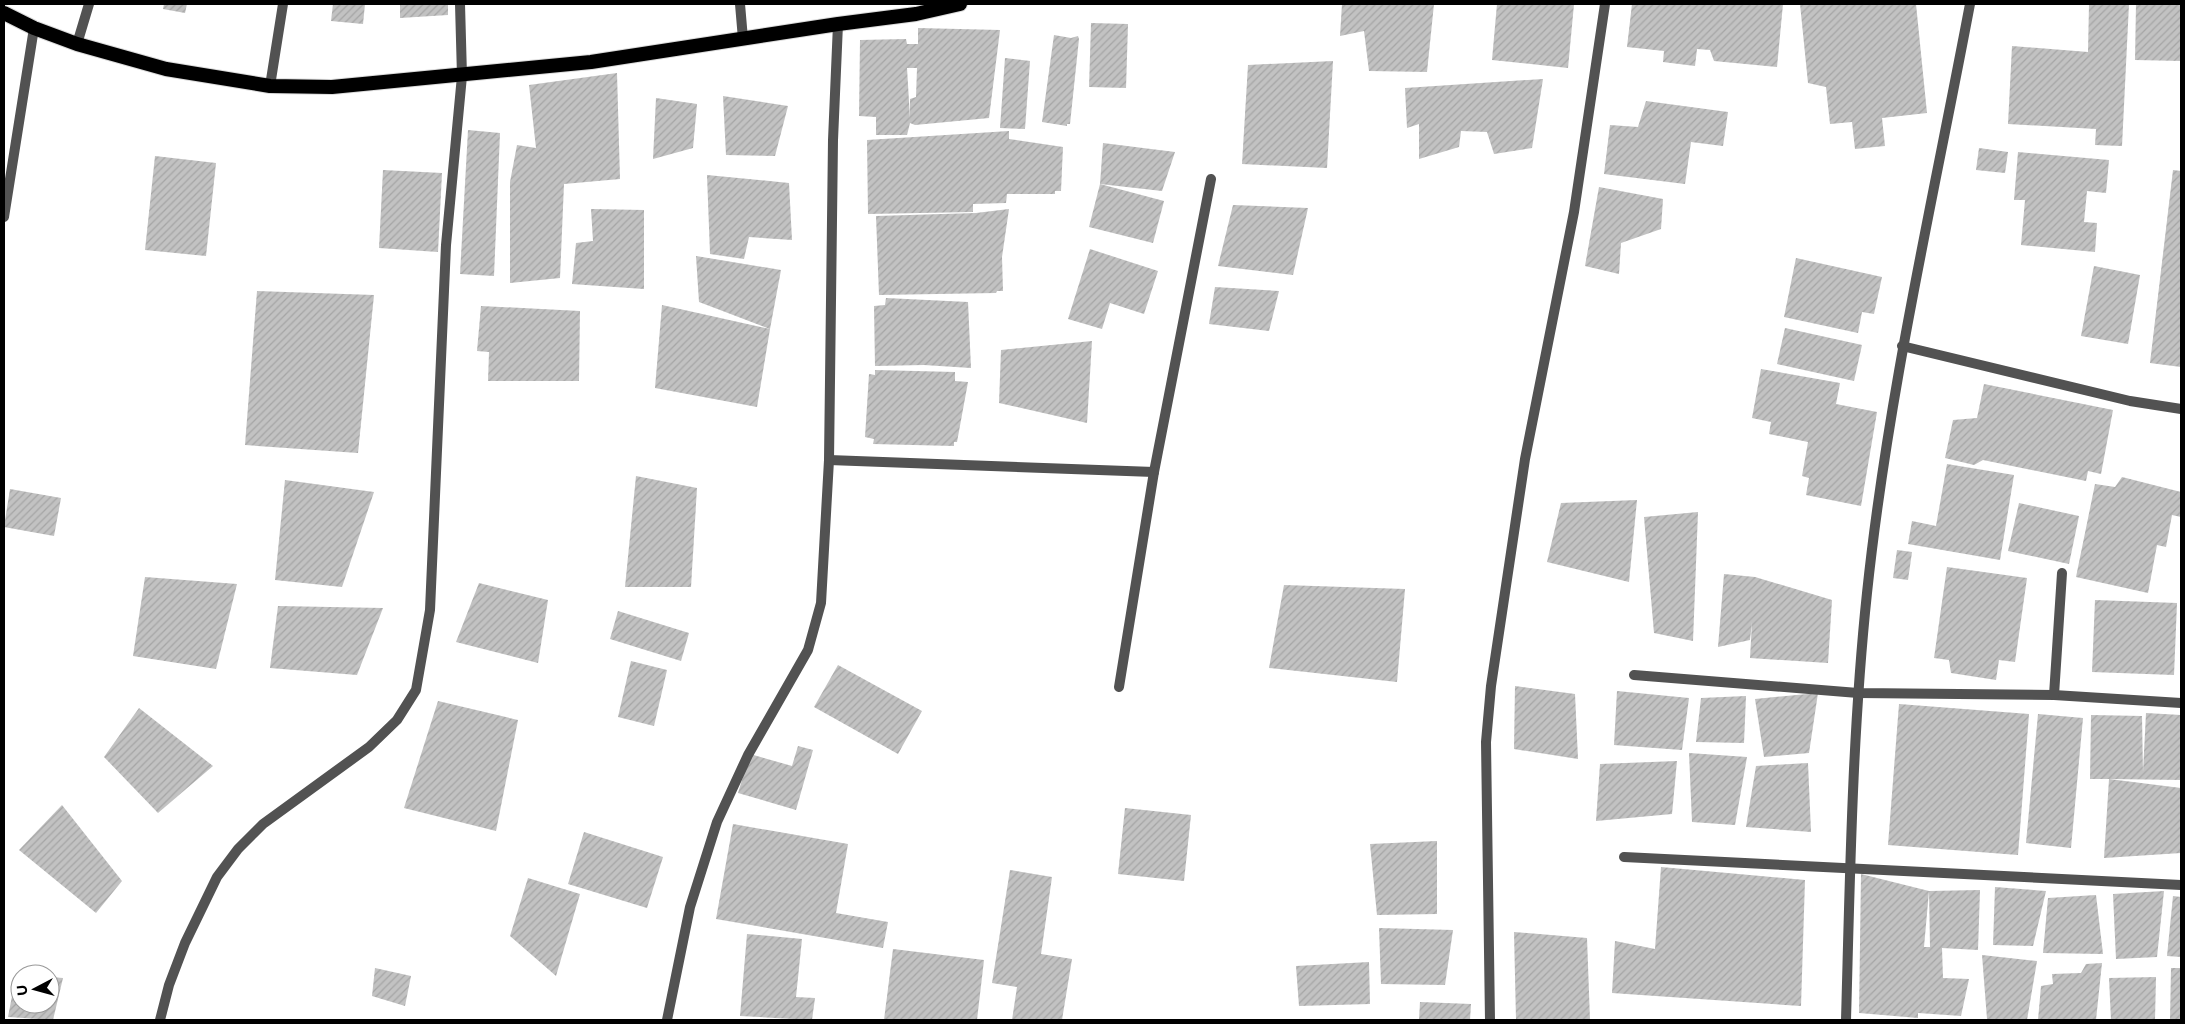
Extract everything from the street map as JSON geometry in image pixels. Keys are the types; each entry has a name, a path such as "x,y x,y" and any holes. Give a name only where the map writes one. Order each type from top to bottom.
{"highway":[{"path":"4,13 34,28 77,44 166,69 270,86 332,87 462,76 591,62 838,24 930,7 960,4"}],"street":[{"path":"77,44 89,4"},
{"path":"270,86 283,4"},
{"path":"160,1020 169,985 184,943 217,877 238,849 264,824 369,747 397,720 416,690 430,610 446,245 462,76 460,4"},
{"path":"740,4 743,39"},
{"path":"1490,1020 1486,742 1491,686 1525,459 1574,212 1605,4"},
{"path":"1846,1020 1850,869 1858,693 1867,593 1886,444 1902,346 1970,4"},
{"path":"667,1020 690,907 717,822 748,755 808,650 822,592 828,460 833,140 838,24"},
{"path":"4,218 34,28"},
{"path":"1119,688 1154,472 1210,179"},
{"path":"1902,346 2130,401 2181,409"},
{"path":"828,460 1154,472"},
{"path":"2054,695 2062,573"},
{"path":"1634,675 1858,693 2054,695 2181,703"},
{"path":"1624,857 2181,885"}],"building":[{"path":"164,4 187,4 185,13 163,9"},
{"path":"333,4 365,4 363,24 331,21"},
{"path":"400,4 448,4 448,15 400,18"},
{"path":"1342,4 1434,4 1427,72 1369,71 1364,31 1340,36"},
{"path":"1497,4 1574,4 1568,68 1492,60"},
{"path":"1632,4 1783,4 1777,67 1714,61 1710,50 1697,49 1695,66 1663,62 1664,51 1627,47"},
{"path":"1800,4 1916,4 1927,113 1882,118 1885,146 1855,149 1852,122 1830,124 1826,87 1808,83"},
{"path":"2089,4 2129,4 2122,146 2095,145 2096,129 2008,124 2012,46 2088,52"},
{"path":"2136,4 2181,4 2181,61 2135,60"},
{"path":"1091,23 1128,24 1126,88 1089,87"},
{"path":"918,28 1000,30 989,118 915,125 910,123 907,135 876,135 876,117 859,116 860,40 906,39 907,44 918,44","holes":["907,68 917,68 916,97 910,99 910,118"]},
{"path":"1054,35 1071,38 1078,36 1079,39 1070,124 1067,124 1067,126 1042,122"},
{"path":"1005,58 1030,61 1025,129 1000,128"},
{"path":"1333,61 1327,168 1242,164 1248,65"},
{"path":"617,73 620,179 564,184 560,278 510,283 510,182 517,145 536,148 529,85"},
{"path":"1543,79 1532,148 1494,154 1487,132 1461,131 1459,147 1419,159 1419,124 1407,128 1405,88"},
{"path":"723,96 788,106 775,156 726,155"},
{"path":"656,98 697,104 693,148 653,159"},
{"path":"1646,101 1728,112 1723,146 1691,142 1685,184 1604,174 1610,125 1638,127"},
{"path":"468,130 500,133 494,276 460,274"},
{"path":"1009,131 1009,139 1063,147 1061,191 1055,191 1055,194 1007,194 1006,203 973,204 973,212 868,214 867,140"},
{"path":"1103,143 1175,152 1162,191 1100,184"},
{"path":"1979,148 2008,152 2005,173 1976,170"},
{"path":"2018,152 2109,160 2106,193 2087,191 2084,222 2097,223 2095,252 2021,245 2025,200 2014,200"},
{"path":"155,156 216,163 206,256 145,250"},
{"path":"383,170 442,173 438,252 379,248"},
{"path":"2173,170 2181,171 2181,367 2150,363"},
{"path":"707,175 789,183 792,240 749,237 744,259 710,254"},
{"path":"1100,184 1164,201 1153,243 1089,227"},
{"path":"1599,187 1663,199 1661,229 1621,243 1619,274 1585,266"},
{"path":"1233,205 1308,208 1293,275 1218,266"},
{"path":"591,209 644,210 644,289 572,284 576,243 593,241"},
{"path":"1009,209 1002,257 1003,291 997,291 996,293 879,295 876,216 976,213"},
{"path":"1090,249 1158,271 1144,314 1110,303 1102,329 1068,319"},
{"path":"696,256 781,270 770,329 699,302"},
{"path":"1796,258 1882,277 1874,314 1862,312 1858,333 1784,317"},
{"path":"2094,266 2140,275 2128,344 2081,336"},
{"path":"1215,287 1279,291 1269,331 1209,324"},
{"path":"257,291 374,295 358,453 245,445"},
{"path":"886,298 968,302 971,368 924,365 875,366 874,306 885,305"},
{"path":"662,305 770,329 757,407 655,388"},
{"path":"481,306 580,311 579,381 488,381 489,352 477,351"},
{"path":"1785,328 1862,345 1854,381 1777,364"},
{"path":"1092,341 1087,423 999,403 1001,350"},
{"path":"1761,369 1840,383 1836,404 1877,412 1861,506 1806,495 1809,478 1802,476 1808,442 1769,434 1771,422 1752,418"},
{"path":"875,370 955,372 955,381 968,382 957,442 954,442 954,446 873,444 874,439 865,437 869,374 875,375"},
{"path":"1984,384 2113,410 2101,474 2088,471 2086,481 1983,460 1974,465 1945,458 1953,420 1977,418"},
{"path":"1947,464 2014,475 2000,560 1908,544 1912,521 1936,526"},
{"path":"636,476 697,488 691,587 625,587"},
{"path":"2122,477 2181,492 2181,517 2172,515 2166,547 2157,545 2148,593 2076,577 2095,484 2115,487"},
{"path":"285,480 374,492 342,587 275,580"},
{"path":"10,489 61,498 54,536 4,527"},
{"path":"1637,500 1629,582 1547,562 1561,503"},
{"path":"2019,503 2079,516 2069,564 2008,551"},
{"path":"1698,512 1693,641 1654,633 1644,517"},
{"path":"1897,550 1912,552 1908,580 1893,578"},
{"path":"1947,567 2027,578 2015,662 1999,660 1996,680 1951,673 1949,660 1934,658"},
{"path":"1724,574 1755,577 1832,600 1828,663 1750,658 1752,622 1750,640 1718,647"},
{"path":"145,577 237,584 216,669 133,656"},
{"path":"479,583 548,600 538,663 456,642"},
{"path":"1284,585 1405,589 1397,682 1269,668"},
{"path":"2095,600 2177,603 2174,675 2092,672"},
{"path":"278,606 383,608 357,675 270,668"},
{"path":"618,611 689,633 681,661 610,639"},
{"path":"631,661 667,670 654,726 618,717"},
{"path":"838,665 922,711 898,754 814,707"},
{"path":"1515,686 1575,694 1578,759 1514,749"},
{"path":"1617,691 1689,698 1682,750 1614,745"},
{"path":"1818,693 1809,753 1764,757 1755,699"},
{"path":"1746,696 1744,743 1696,742 1701,698"},
{"path":"438,701 518,720 496,831 404,808"},
{"path":"1899,704 2029,714 2018,855 1888,845"},
{"path":"139,708 213,766 158,813 104,757"},
{"path":"2146,713 2181,715 2181,780 2090,779 2091,715 2142,716 2143,772"},
{"path":"2038,714 2083,718 2071,848 2026,843"},
{"path":"798,746 813,750 796,810 738,793 750,754 792,766"},
{"path":"1689,753 1747,757 1735,825 1692,822"},
{"path":"1677,761 1672,814 1596,821 1600,764"},
{"path":"1808,763 1811,832 1746,827 1756,766"},
{"path":"2109,779 2181,788 2181,853 2104,858"},
{"path":"62,805 122,881 96,913 19,850"},
{"path":"1125,808 1191,815 1184,881 1118,874"},
{"path":"733,824 848,844 836,913 888,922 883,948 716,919"},
{"path":"584,832 663,857 647,908 568,884"},
{"path":"1437,841 1437,914 1377,915 1370,844"},
{"path":"1661,867 1805,880 1801,1006 1612,993 1615,941 1655,949"},
{"path":"1010,870 1052,877 1041,954 1072,959 1062,1020 1012,1020 1017,987 992,983"},
{"path":"1861,874 1929,891 1980,890 1978,950 1942,948 1943,978 1969,979 1961,1016 1918,1013 1918,1018 1859,1013","holes":["1929,891 1930,947 1924,947"]},
{"path":"528,878 580,894 556,976 510,936"},
{"path":"1995,887 2046,891 2033,946 1993,945"},
{"path":"2164,891 2157,957 2116,959 2113,894"},
{"path":"2096,895 2103,954 2043,953 2048,898"},
{"path":"2173,896 2181,897 2181,957 2167,956"},
{"path":"1379,928 1453,930 1445,985 1381,984"},
{"path":"1514,932 1587,938 1590,1020 1516,1020"},
{"path":"747,934 802,939 796,997 815,998 812,1020 740,1016"},
{"path":"893,949 984,960 977,1020 884,1020"},
{"path":"1982,955 2037,961 2027,1020 1987,1019"},
{"path":"1369,962 1370,1004 1299,1006 1296,966"},
{"path":"2102,963 2096,1020 2038,1020 2041,986 2053,984 2052,974 2081,973 2086,964"},
{"path":"375,968 411,976 405,1006 372,996"},
{"path":"2171,968 2181,968 2181,1020 2170,1020"},
{"path":"2156,977 2155,1020 2111,1020 2109,978"},
{"path":"60,978 63,978 60,991"},
{"path":"1420,1002 1471,1004 1470,1020 1419,1020"},
{"path":"10,1006 10,1014 54,1014 53,1020 8,1017"}]}
